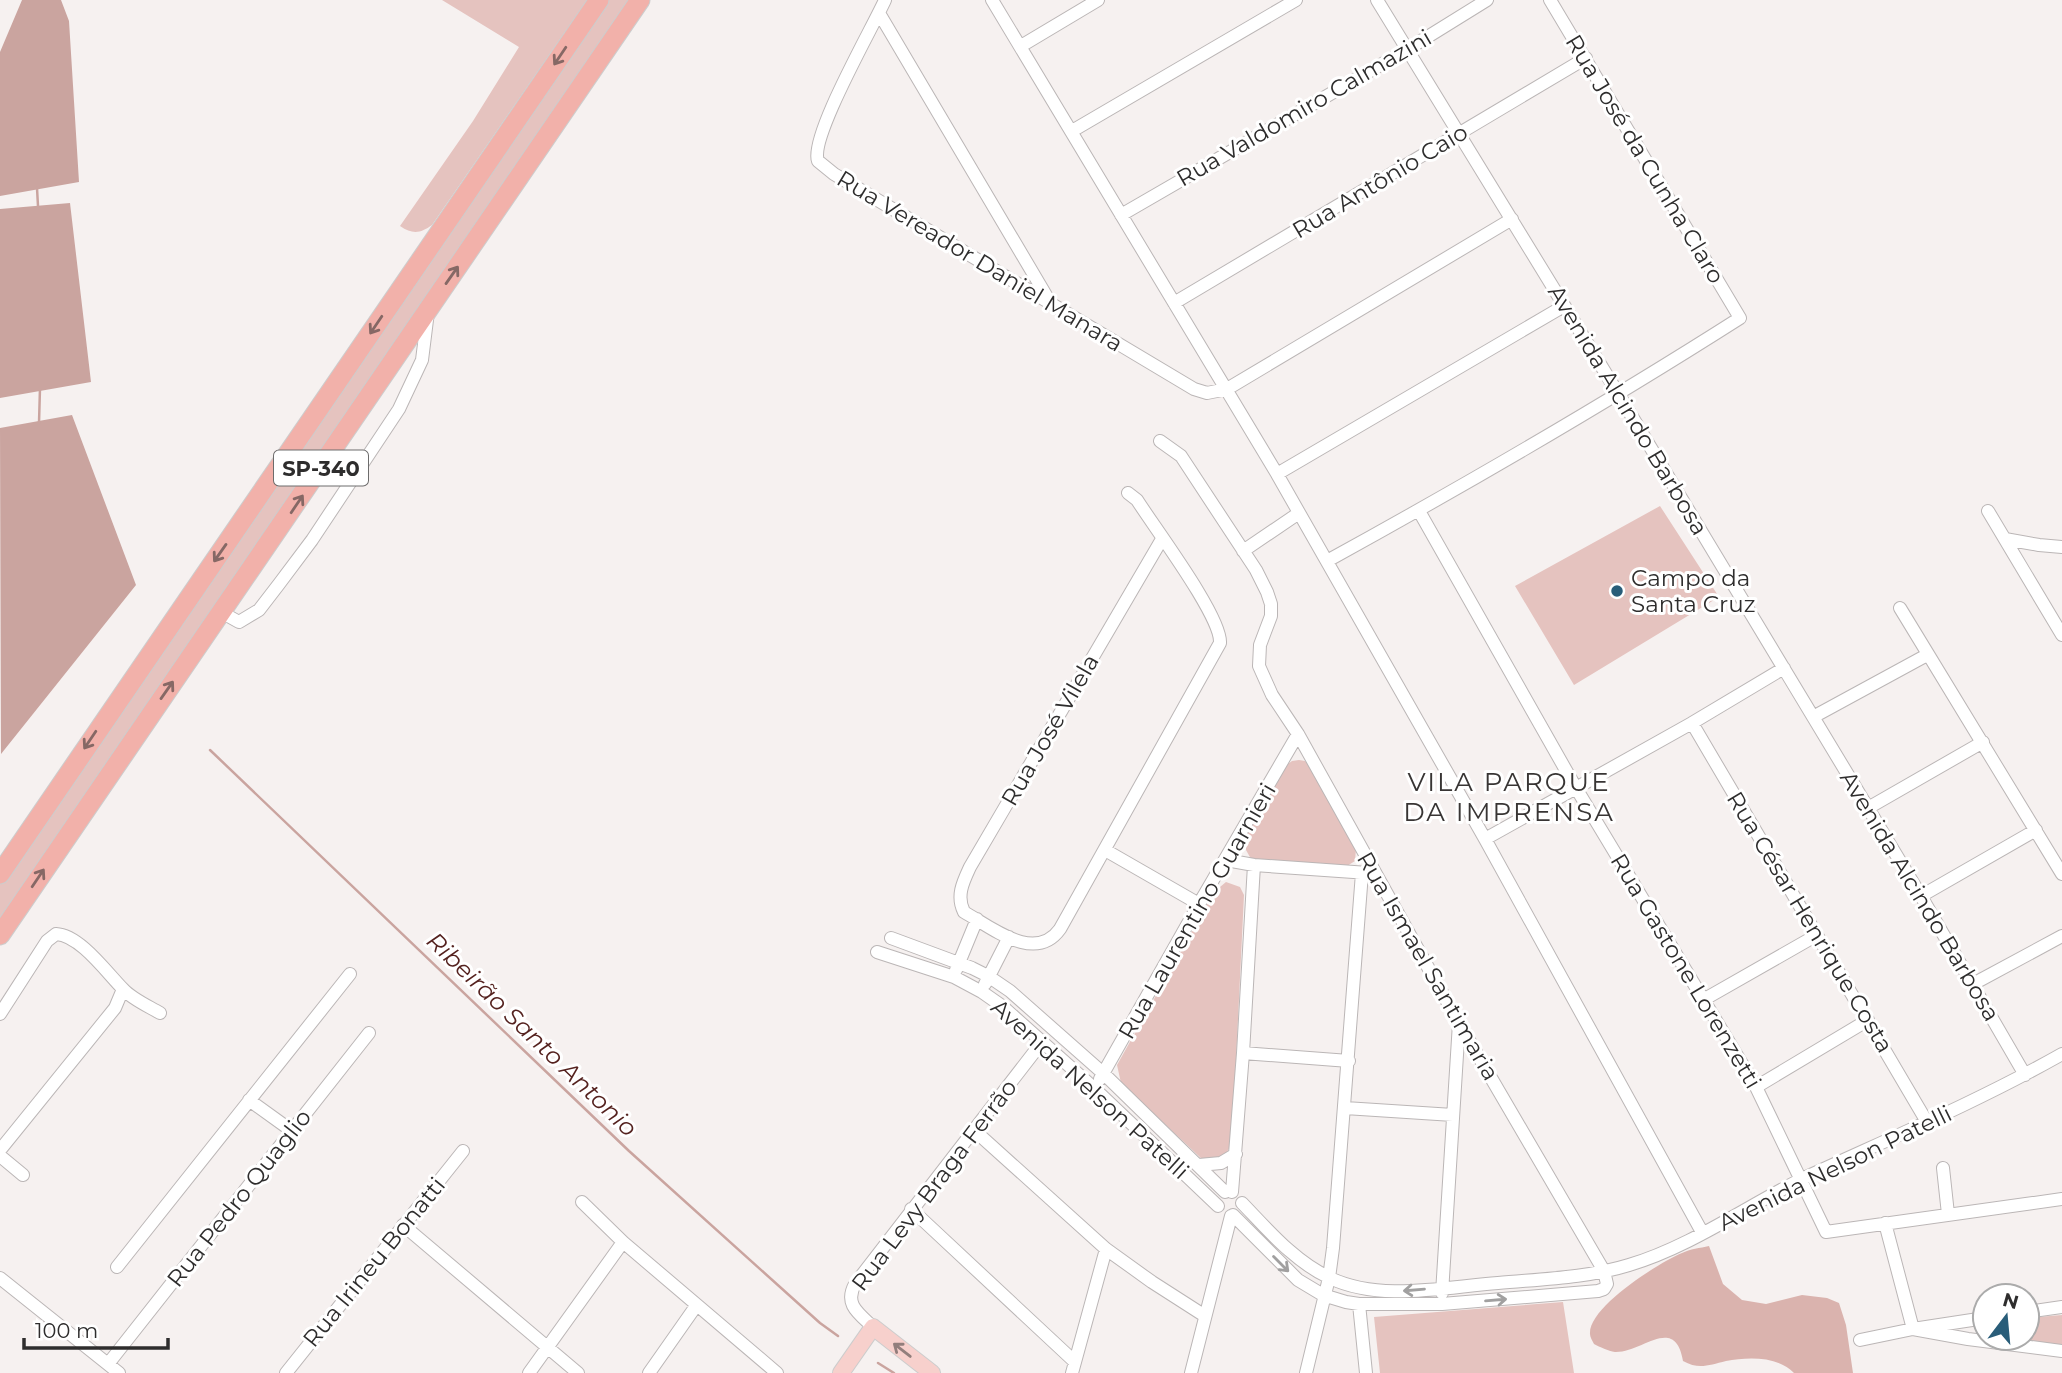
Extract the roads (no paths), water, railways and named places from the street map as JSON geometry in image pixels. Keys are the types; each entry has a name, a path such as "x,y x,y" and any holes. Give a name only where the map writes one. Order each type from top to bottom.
{"highway":[{"name":"SP-340","path":"0,874 599,0"},
{"name":"SP-340","path":"0,935 640,0"}],"main road":[{"path":"842,1373 873,1327 932,1373"}],"street":[{"name":"Rua Vereador Daniel Manara","path":"885,0 825,125 817,150 818,161 834,174 1185,385 1207,393 1227,389"},
{"path":"992,0 1277,474 1485,839 1702,1232"},
{"path":"1021,46 1098,0"},
{"path":"1072,131 1296,0"},
{"name":"Avenida Alcindo Barbosa","path":"1377,0 1784,668 2025,1075"},
{"name":"Rua Valdomiro Calmazini","path":"1121,215 1408,50 1487,0"},
{"name":"Rua José da Cunha Claro","path":"1549,0 1740,318 1619,395"},
{"path":"879,13 1051,302"},
{"name":"Rua Antônio Caio","path":"1174,303 1586,58"},
{"path":"1227,389 1512,219"},
{"path":"1277,474 1564,306"},
{"path":"221,612 239,622 251,616 312,540 407,396 422,360 429,309"},
{"path":"1327,561 1619,395"},
{"path":"1160,441 1181,456 1243,551 1299,513"},
{"path":"954,977 977,919 1024,943 1040,944 1056,936 1219,649 1221,634 1216,621 1137,500 1128,493"},
{"name":"Rua Gastone Lorenzetti","path":"1419,511 1576,788 1756,1087 1826,1231 1885,1223"},
{"path":"1988,511 2062,635"},
{"name":"Rua José Vilela","path":"977,919 964,912 961,906 961,889 970,867 1162,539"},
{"path":"2005,539 2062,547"},
{"name":"Rua Ismael Santimaria","path":"1243,551 1262,582 1271,604 1272,616 1262,639 1258,659 1263,678 1298,734 1369,873 1604,1271"},
{"path":"1900,608 2062,874"},
{"path":"1813,717 1927,655"},
{"path":"1485,839 1784,668"},
{"name":"Rua César Henrique Costa","path":"1692,723 1927,1122"},
{"name":"Rua Laurentino Guarnieri","path":"1095,1088 1298,734"},
{"path":"1868,808 1983,742"},
{"path":"1921,896 2036,830"},
{"path":"1105,850 1199,904"},
{"path":"1226,860 1254,865 1369,873 1329,1278 1306,1373"},
{"path":"1229,1192 1236,1154 1254,865"},
{"path":"0,1014 47,941 56,934 76,942 123,989 159,1013"},
{"path":"1703,1000 1817,935"},
{"path":"1973,985 2062,936"},
{"path":"982,992 1009,937"},
{"name":"Avenida Nelson Patelli","path":"891,938 959,963 988,976 1010,991 1104,1074 1229,1192"},
{"name":"Avenida Nelson Patelli","path":"877,952 954,977 982,992 1020,1021 1095,1088 1218,1206"},
{"path":"117,1267 350,974"},
{"path":"0,1150 116,1008 123,989"},
{"path":"1756,1087 1868,1020"},
{"path":"1442,1304 1460,1023"},
{"name":"Rua Pedro Quaglio","path":"108,1364 369,1033"},
{"name":"Rua Levy Braga Ferrão","path":"873,1327 851,1305 852,1292 911,1209 975,1131 1042,1042"},
{"path":"1243,1053 1349,1061"},
{"name":"Avenida Nelson Patelli","path":"1241,1203 1288,1249 1329,1278 1362,1288 1384,1291 1443,1287 1561,1278 1604,1271 1650,1258 1803,1179 2025,1075 2062,1054"},
{"path":"249,1100 292,1131"},
{"path":"1345,1108 1453,1115"},
{"path":"975,1131 1106,1249 1205,1315"},
{"name":"Rua Irineu Bonatti","path":"286,1373 463,1151"},
{"path":"1199,1165 1221,1163 1236,1154"},
{"path":"0,1156 23,1175"},
{"path":"1943,1168 1948,1214"},
{"path":"1229,1192 1240,1197 1241,1203 1238,1212 1232,1215 1223,1214 1218,1206 1220,1197 1229,1192"},
{"path":"1913,1329 1885,1223 2062,1199"},
{"path":"582,1202 623,1242 777,1373"},
{"path":"911,1209 1073,1367 1106,1249"},
{"path":"1232,1215 1288,1271 1323,1295 1359,1304 1442,1304 1601,1291 1607,1284 1604,1271"},
{"path":"1191,1373 1232,1215"},
{"path":"403,1225 578,1373"},
{"path":"529,1373 623,1242"},
{"path":"0,1278 119,1373"},
{"path":"1359,1304 1366,1373"},
{"path":"649,1373 696,1306"},
{"path":"2041,1310 2062,1307"},
{"path":"1860,1340 1971,1320"},
{"path":"1913,1329 2062,1351"}],"waterway":[{"path":"37,188 38,206"},
{"path":"39,423 40,388"},
{"name":"Ribeirão Santo Antonio","path":"210,750 629,1151 820,1323 838,1336"},
{"name":"Ribeirão Santo Antonio","path":"878,1363 894,1373"}],"place":[{"name":"Campo da Santa Cruz","path":"1617,591"}],"district":[{"name":"VILA PARQUE DA IMPRENSA","path":"1509,797"}]}
